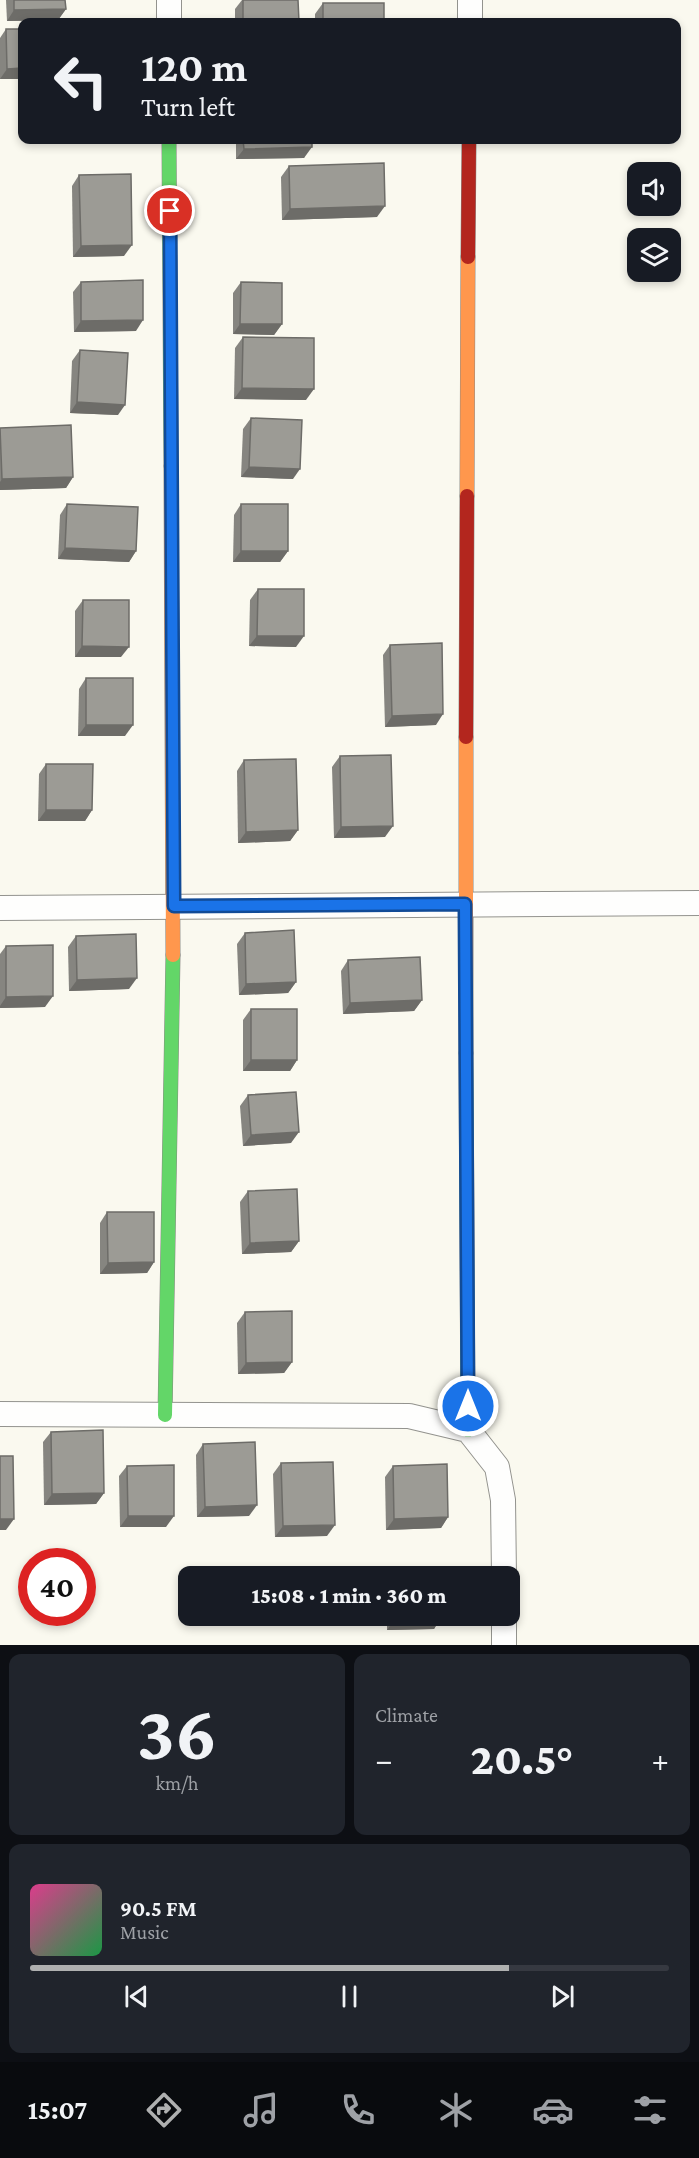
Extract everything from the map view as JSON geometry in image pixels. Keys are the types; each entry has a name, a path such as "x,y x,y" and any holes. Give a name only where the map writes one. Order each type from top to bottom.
{"street":[{"path":"169,0 169,18"},
{"path":"470,0 470,18"},
{"path":"165,1414 174,906 170,144"},
{"path":"469,144 465,904 468,1430 497,1467 503,1500 504,1566"},
{"path":"0,908 699,903"},
{"path":"0,1414 409,1416 468,1430"},
{"path":"504,1626 504,1645"}],"building":[{"path":"14,0 65,0 66,9 14,10"},
{"path":"243,0 298,0 299,18 243,18"},
{"path":"323,3 384,3 384,18 323,18"},
{"path":"6,29 18,29 18,68 7,69"},
{"path":"243,144 312,144 312,147 244,149"},
{"path":"384,163 385,206 290,209 289,166"},
{"path":"131,174 132,245 81,246 79,175"},
{"path":"143,280 143,320 81,321 81,282"},
{"path":"241,282 282,283 282,324 240,324"},
{"path":"243,337 314,338 314,389 242,388"},
{"path":"80,350 128,353 125,405 77,402"},
{"path":"251,418 302,420 300,469 249,467"},
{"path":"71,425 73,477 2,479 0,428"},
{"path":"67,504 138,507 136,551 65,548"},
{"path":"241,504 288,504 288,551 241,551"},
{"path":"258,589 304,589 304,636 257,636"},
{"path":"83,600 129,600 129,647 82,646"},
{"path":"442,643 443,714 392,716 390,645"},
{"path":"86,678 133,678 133,725 86,725"},
{"path":"391,755 393,826 341,827 340,756"},
{"path":"296,759 298,830 246,832 244,760"},
{"path":"46,764 93,764 92,810 46,810"},
{"path":"294,930 296,982 246,984 245,933"},
{"path":"136,934 137,978 77,980 76,936"},
{"path":"53,945 53,996 6,997 6,946"},
{"path":"420,957 422,1000 350,1003 348,960"},
{"path":"251,1009 297,1009 297,1060 251,1060"},
{"path":"296,1092 299,1132 251,1135 248,1095"},
{"path":"297,1189 299,1241 250,1243 248,1191"},
{"path":"107,1212 154,1212 154,1262 108,1263"},
{"path":"292,1311 292,1362 246,1363 245,1312"},
{"path":"103,1430 104,1493 52,1494 51,1432"},
{"path":"255,1442 257,1505 205,1507 203,1444"},
{"path":"0,1456 13,1456 14,1519 0,1519"},
{"path":"333,1462 335,1525 283,1526 281,1463"},
{"path":"447,1464 448,1517 394,1519 393,1466"},
{"path":"174,1465 174,1516 128,1516 127,1466"}],"traffic: fast":[{"path":"169,144 171,466"},
{"path":"165,1415 173,955"},
{"path":"466,1053 468,1430"}],"traffic: slow":[{"path":"467,496 468,257"},
{"path":"171,466 173,955"},
{"path":"466,737 466,1053"}],"traffic: jam":[{"path":"468,257 469,144"},
{"path":"466,737 467,496"}],"route":[{"path":"170,211 174,906 465,904 468,1406"}]}
